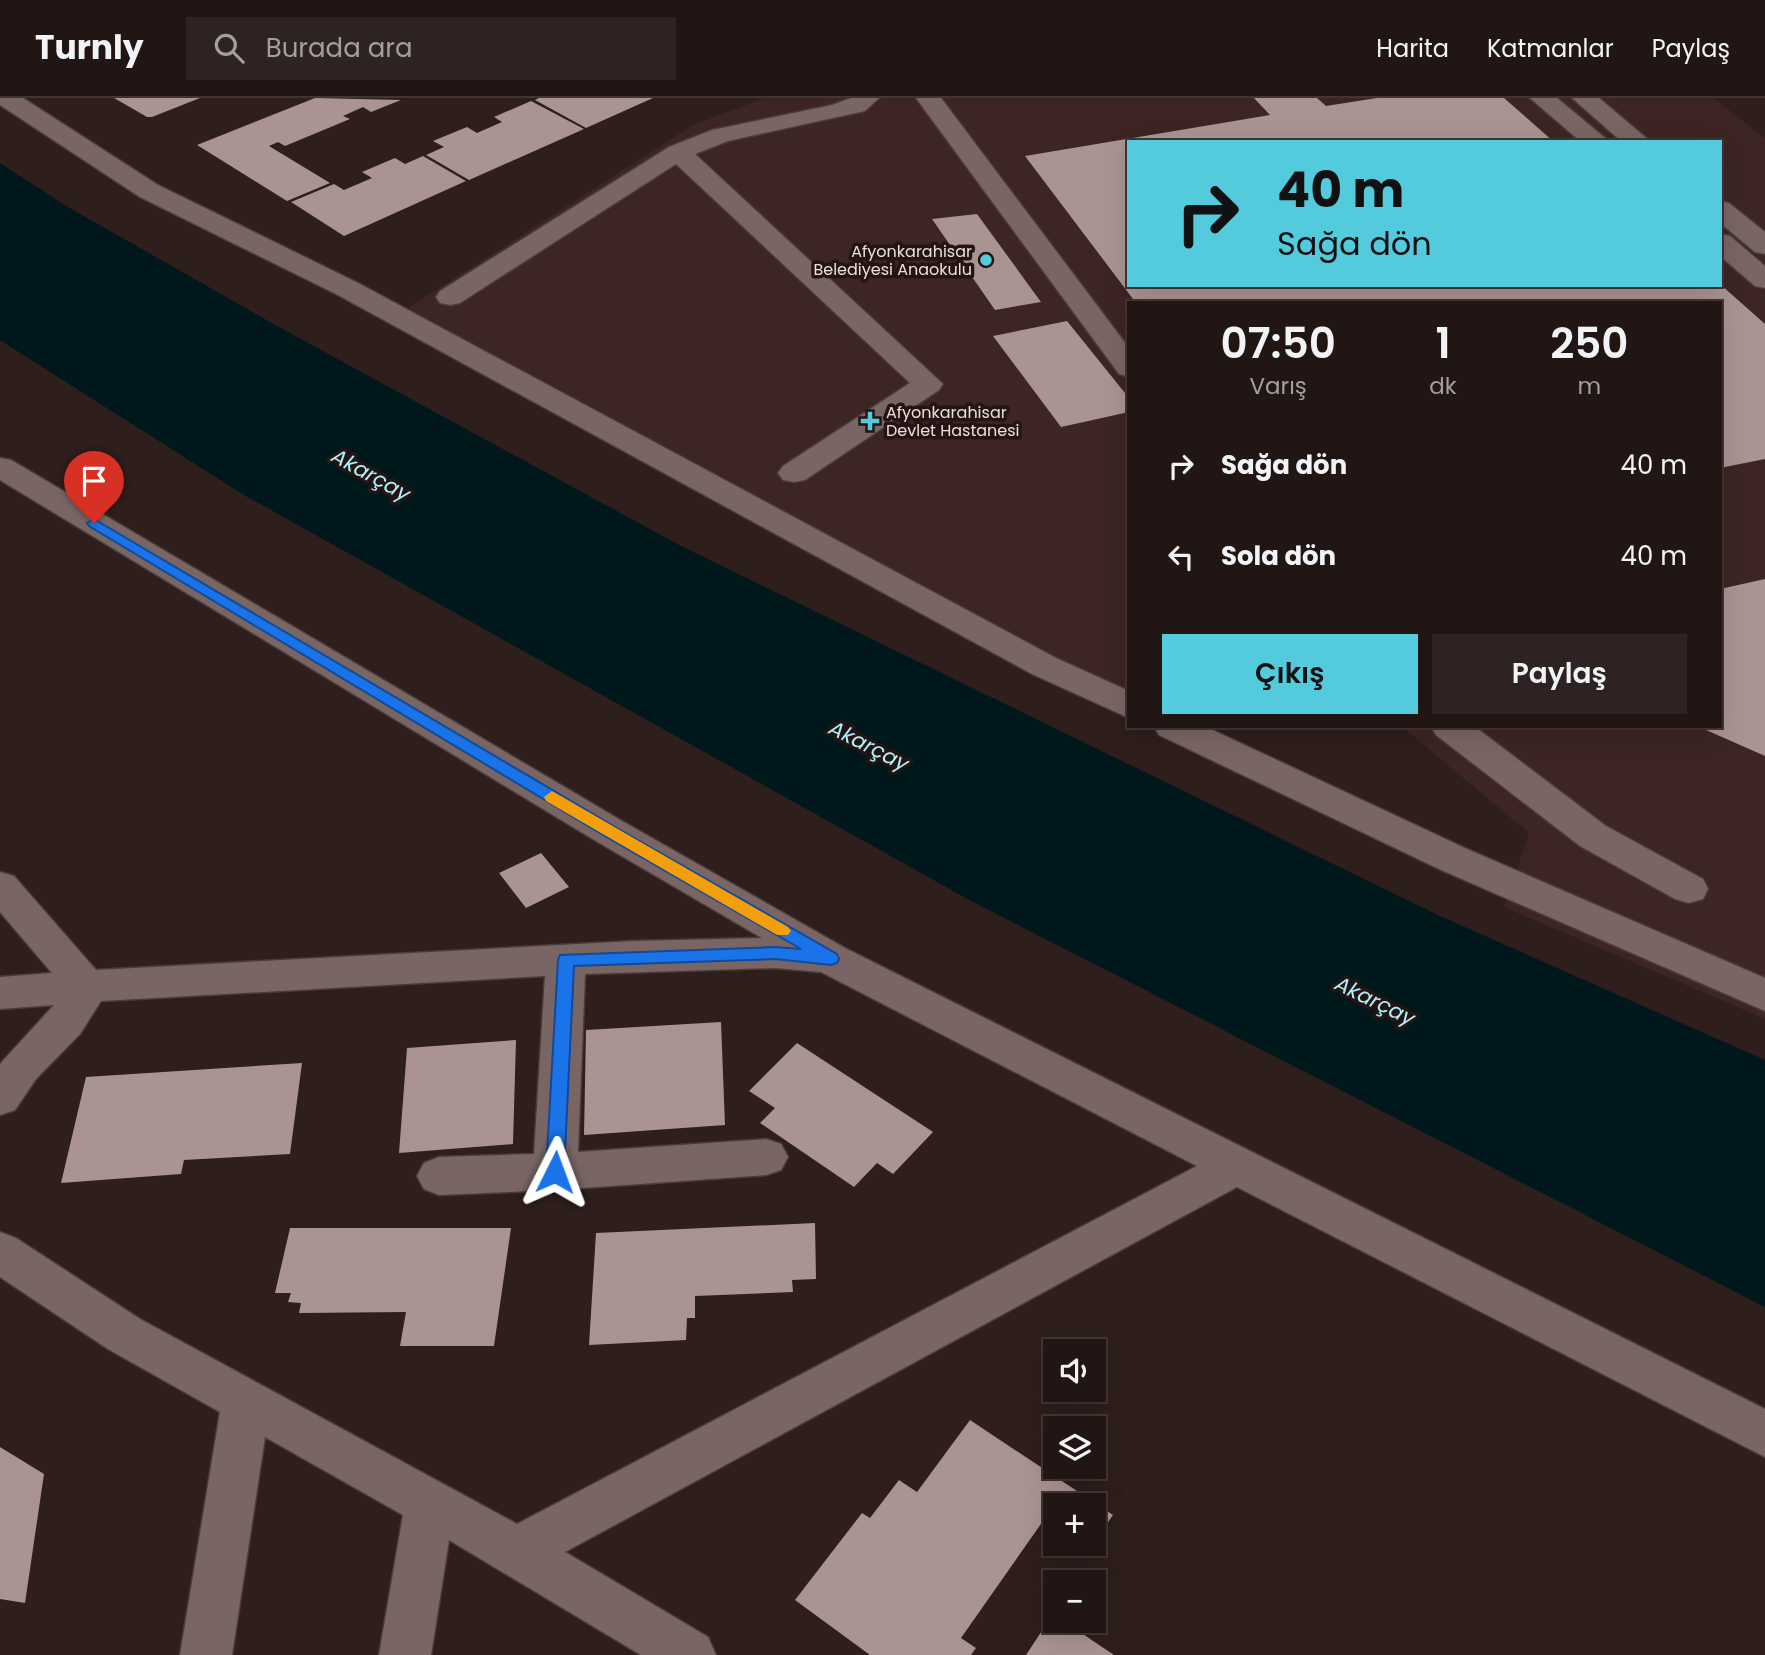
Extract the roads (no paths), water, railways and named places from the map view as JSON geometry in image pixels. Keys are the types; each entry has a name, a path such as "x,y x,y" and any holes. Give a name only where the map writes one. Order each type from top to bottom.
{"street":[{"path":"6,98 149,191 348,289 1032,659 1127,705"},
{"path":"450,297 678,152 722,135 836,112 856,106 867,98"},
{"path":"928,98 1127,365"},
{"path":"1542,98 1594,140"},
{"path":"1584,98 1636,140"},
{"path":"678,152 928,384 794,473"},
{"path":"1722,211 1765,246"},
{"path":"1722,244 1765,281"},
{"path":"0,467 609,831 831,959 1765,1434"},
{"path":"1176,728 1453,859 1765,995"},
{"path":"1452,728 1593,836 1689,889"},
{"path":"0,886 89,988"},
{"path":"0,993 206,978 566,960 775,953 831,959"},
{"path":"555,1172 566,960"},
{"path":"0,1098 21,1067 65,1022 89,988"},
{"path":"439,1177 766,1157"},
{"path":"517,1551 1236,1166"},
{"path":"0,1252 124,1334 517,1551 690,1655"},
{"path":"206,1655 246,1401"},
{"path":"405,1655 430,1503"}],"water":[{"name":"Akarçay","path":"0,163 68,207 277,326 681,546 1440,916 1765,1060 1765,1307 973,902 244,495 9,346 0,340"}],"place":[{"name":"Afyonkarahisar Belediyesi Anaokulu","path":"986,260"},
{"name":"Afyonkarahisar Devlet Hastanesi","path":"870,421"}]}
